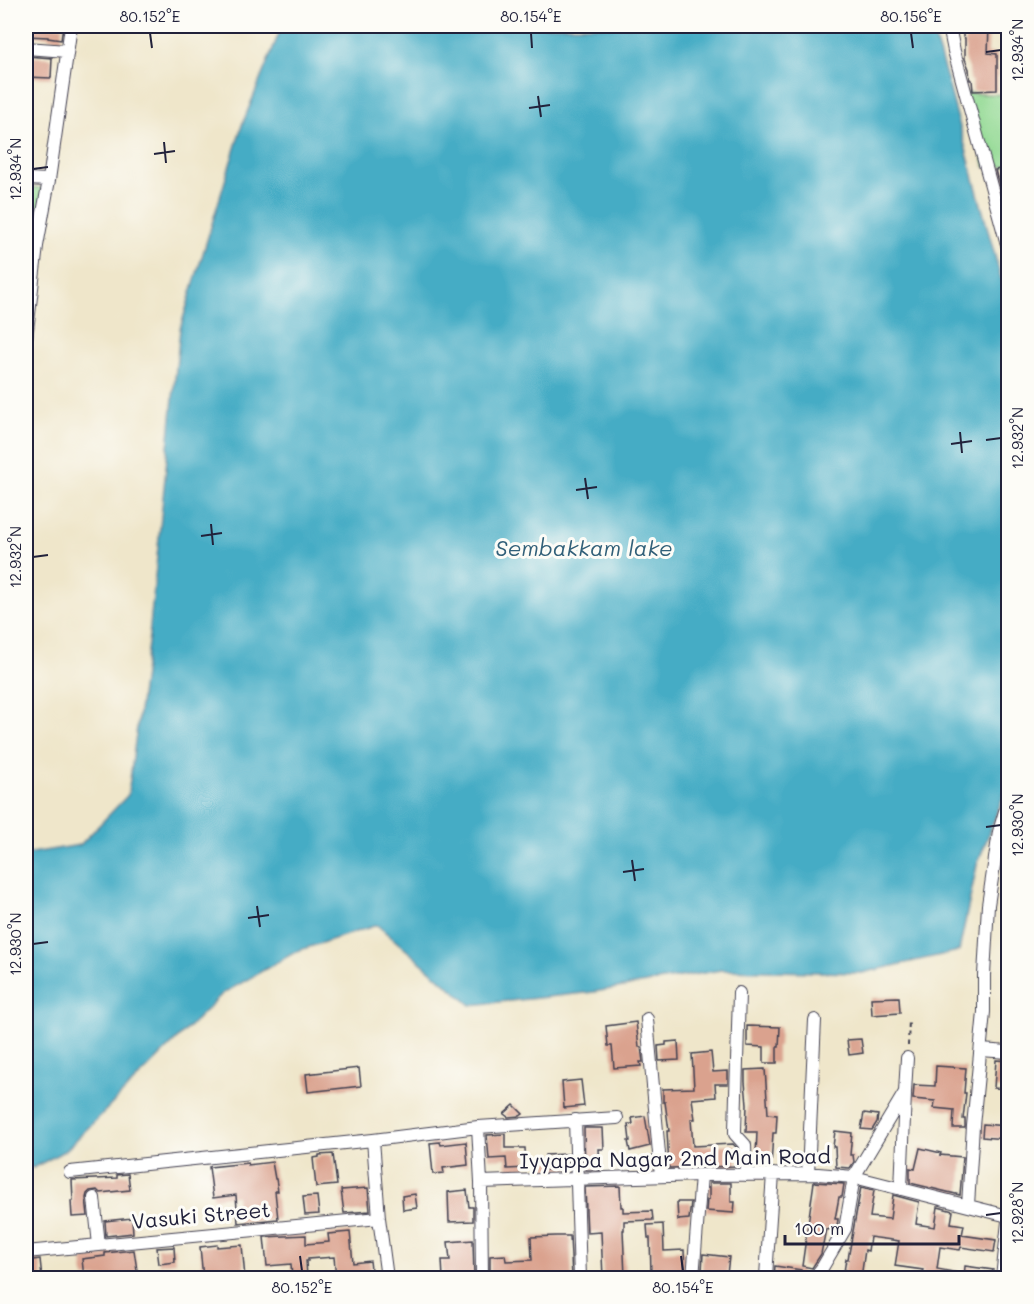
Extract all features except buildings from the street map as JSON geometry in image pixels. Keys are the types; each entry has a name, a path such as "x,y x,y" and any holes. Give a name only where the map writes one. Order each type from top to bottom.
{"street":[{"path":"26,333 31,245 49,180 71,26"},
{"path":"949,26 1008,248"},
{"path":"26,48 67,51"},
{"path":"26,179 49,180"},
{"path":"968,1205 984,1012 988,905 1004,832 1008,801"},
{"path":"739,993 735,1134 745,1145 746,1174"},
{"path":"647,1019 661,1176"},
{"path":"808,1174 815,1020"},
{"path":"981,1050 1008,1052"},
{"path":"901,1189 908,1058"},
{"path":"814,1278 844,1229 854,1177 905,1092"},
{"path":"70,1172 477,1127 617,1118"},
{"path":"575,1120 580,1278"},
{"path":"477,1127 481,1182 482,1278"},
{"path":"373,1140 379,1218 387,1278"},
{"path":"766,1276 773,1174"},
{"name":"Iyyappa Nagar 2nd Main Road","path":"481,1182 808,1174 854,1177 1008,1216"},
{"path":"693,1278 701,1175"},
{"path":"94,1198 99,1245"},
{"name":"Vasuki Street","path":"26,1252 379,1218"},
{"path":"1002,1278 1008,1221"}],"path":[{"path":"908,1058 909,1019"}],"green space":[{"path":"965,93 1008,95 1008,166 985,167"},
{"path":"26,187 44,188 39,216 26,215"}],"water":[{"name":"Sembakkam lake","path":"282,26 931,26 1008,304 1008,776 1006,789 977,865 959,951 862,973 721,970 594,992 471,1005 377,925 297,951 222,994 66,1150 33,1168 26,1163 26,854 80,845 128,795 149,636 180,329 242,125"}]}
